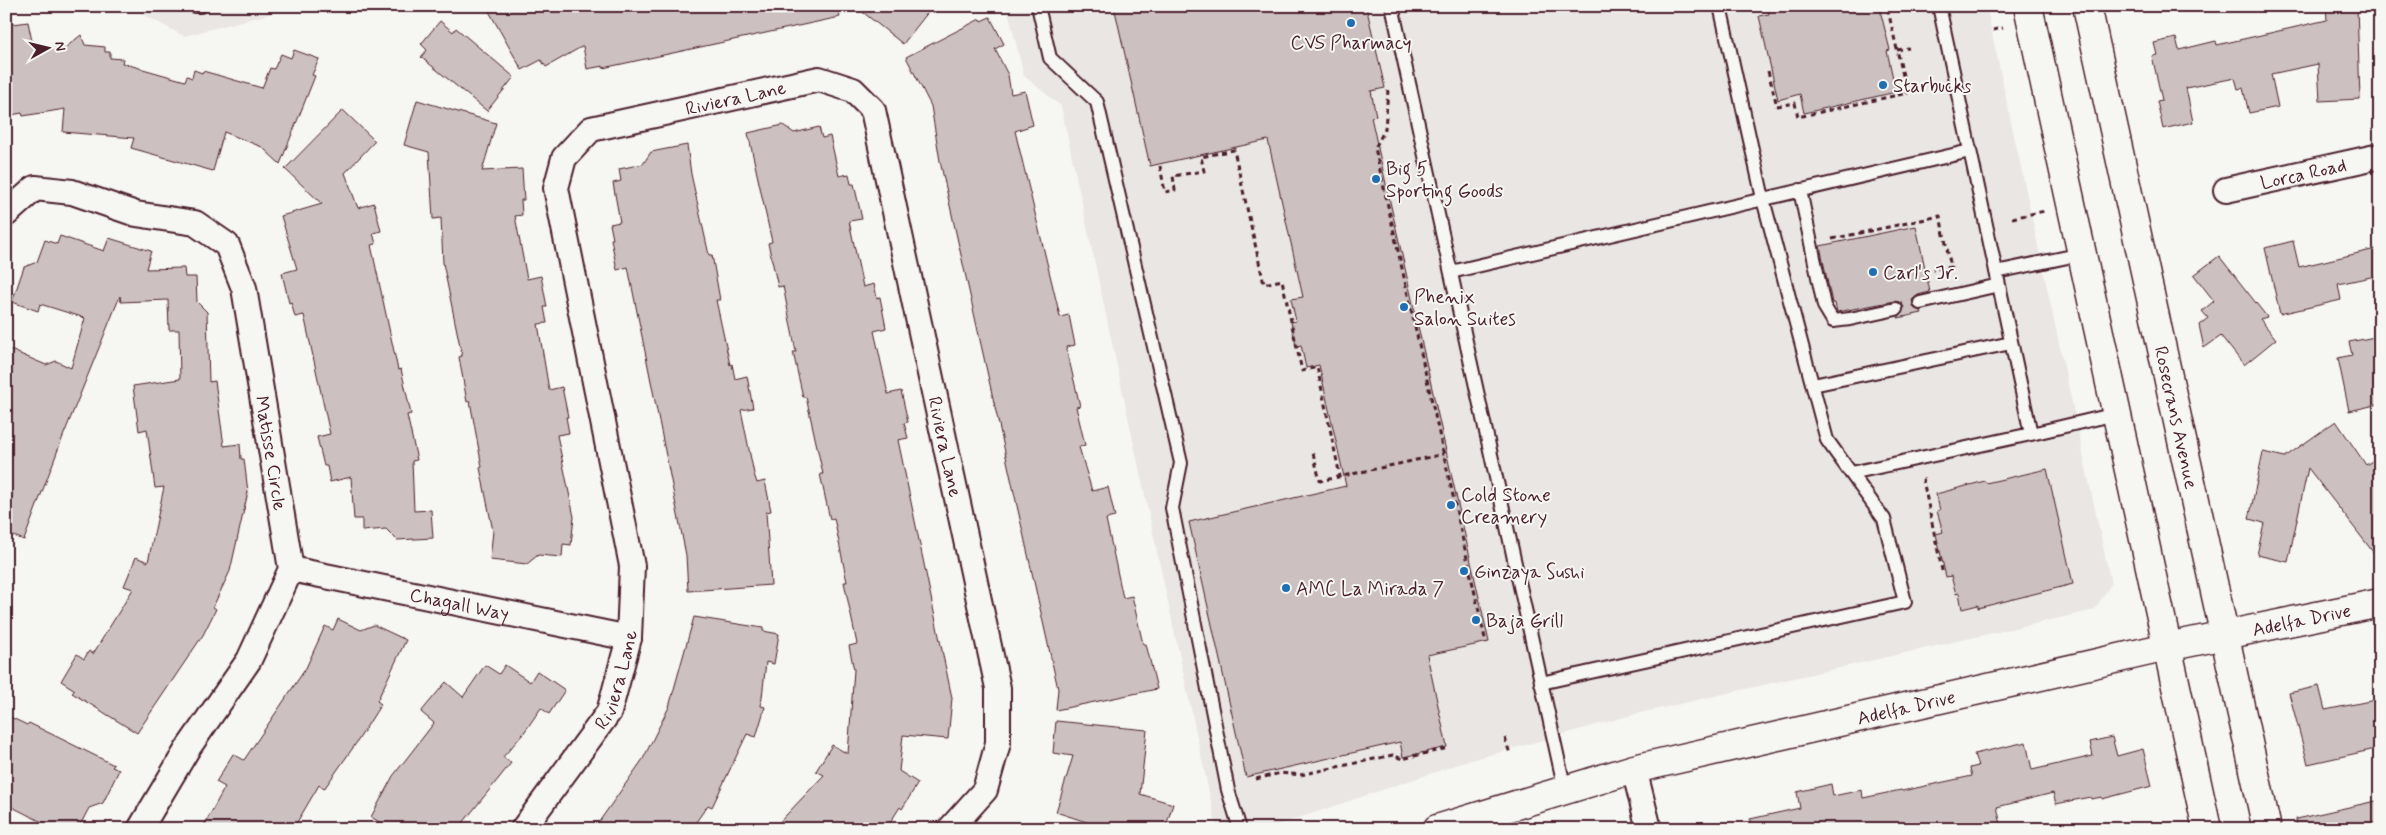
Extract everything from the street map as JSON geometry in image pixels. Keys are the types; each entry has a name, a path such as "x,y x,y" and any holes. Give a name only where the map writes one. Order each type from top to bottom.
{"main road":[{"path":"2028,6 2208,829"},
{"name":"Rosecrans Avenue","path":"2087,6 2267,829"},
{"name":"Adelfa Drive","path":"1437,829 1634,768 2167,647 2380,603"}],"street":[{"name":"Riviera Lane","path":"523,829 609,712 629,638 632,566 556,188 564,158 591,129 819,79 853,90 873,110 998,688 998,742 985,790 950,829"},
{"name":"Lorca Road","path":"2226,190 2380,156"},
{"name":"Matisse Circle","path":"6,214 35,188 72,192 136,214 195,223 227,245 244,288 291,569"},
{"name":"Chagall Way","path":"291,569 629,638"},
{"path":"140,829 188,748 249,660 291,569"},
{"path":"1634,768 1649,829"}],"lane":[{"path":"195,6 200,6"},
{"path":"1038,6 1050,58 1097,102 1181,463 1172,508 1228,790 1240,829"},
{"path":"1392,6 1565,790"},
{"path":"1541,683 1906,602 1884,519 1828,440 1763,198 1720,6"},
{"path":"1939,6 2031,434"},
{"path":"1451,272 1970,151"},
{"path":"1800,190 1824,306 1833,321 1850,320 1896,309"},
{"path":"1920,303 2082,254"},
{"path":"1813,385 2011,342"},
{"path":"1851,473 2116,414"}],"path":[{"path":"1768,71 1777,106 1795,103 1798,117 1907,94 1887,6"},
{"path":"1993,30 2006,27"},
{"path":"1897,50 1909,48"},
{"path":"1384,128 1375,148 1486,643"},
{"path":"1160,166 1166,192 1175,190 1173,176 1204,171 1201,157 1234,150 1264,284 1282,280 1302,371 1317,367 1340,476"},
{"path":"2012,218 2048,210"},
{"path":"1829,240 1940,216 1952,267 1933,270"},
{"path":"1313,453 1320,481 1444,454"},
{"path":"1932,478 1923,480 1943,575"},
{"path":"1505,738 1510,754"},
{"path":"1256,779 1281,773 1300,775 1393,756 1402,759 1448,748"}],"shaded area":[{"path":"127,6 300,6 184,36"},
{"path":"1007,6 1986,6 2111,584 2094,610 1635,714 1468,761 1266,829 1217,829 1061,106 1024,76"}],"building":[{"path":"486,6 838,6 840,17 603,68 603,66 587,69 583,46 546,67 541,60 522,70"},
{"path":"855,6 933,6 903,44"},
{"path":"1114,6 1366,6 1385,88 1371,91 1376,116 1371,117 1489,642 1427,655 1447,747 1403,757 1400,742 1246,777 1189,522 1346,486 1319,365 1306,368 1301,345 1296,346 1291,322 1296,321 1291,299 1303,297 1268,140 1150,166"},
{"path":"1782,6 1879,6 1890,50 1887,51 1896,92 1804,113 1800,94 1778,100 1759,16 1769,14 1768,9"},
{"path":"2326,6 2357,6 2360,99 2320,101 2318,64 2271,74 2278,107 2249,113 2243,88 2238,89 2235,78 2186,88 2193,122 2163,129 2157,101 2162,100 2152,56 2157,55 2154,43 2176,38 2179,50 2216,41 2217,45 2327,20"},
{"path":"990,17 1004,44 995,49 1008,75 1011,94 1025,91 1033,125 1015,131 1060,317 1069,315 1075,345 1066,347 1080,406 1076,407 1085,445 1079,447 1092,491 1108,487 1115,517 1106,519 1123,598 1132,596 1143,644 1146,644 1157,689 1056,710 1058,689 940,161 931,106 906,57 980,19 981,21"},
{"path":"440,21 453,32 456,28 514,77 487,111 421,57 427,50 421,44"},
{"path":"28,22 33,46 65,48 81,35 85,45 105,47 105,52 110,52 110,58 123,59 122,63 185,81 187,76 192,78 194,70 262,88 270,68 274,69 281,54 291,58 294,50 319,59 312,75 315,76 280,164 262,147 224,132 213,171 131,148 134,138 63,132 65,109 23,116 22,113 6,116 6,25"},
{"path":"417,100 496,123 482,171 522,169 524,200 521,200 522,215 515,216 527,279 541,276 547,307 544,307 547,323 538,324 549,390 562,387 568,417 566,417 569,433 557,435 574,517 571,545 563,544 562,557 538,555 527,564 490,560 493,531 480,468 482,467 470,401 467,402 459,357 462,356 443,263 441,218 433,219 429,152 404,145"},
{"path":"343,110 375,141 345,173 358,208 374,203 381,231 373,233 376,244 371,245 398,370 401,369 411,414 407,415 417,460 412,461 414,511 431,510 433,538 397,540 386,529 362,531 362,519 354,519 351,477 330,482 327,466 324,466 317,437 330,434 304,315 295,317 291,302 289,303 282,273 297,269 281,216 322,204 285,169"},
{"path":"783,125 794,133 819,127 822,138 830,136 839,176 849,174 851,184 854,184 862,219 849,221 863,287 874,284 877,298 880,297 886,328 874,331 888,394 901,391 908,422 904,423 908,438 898,440 952,698 948,739 903,735 899,771 918,783 902,809 900,807 886,829 773,829 824,775 816,771 832,745 848,754 854,670 849,646 857,644 844,582 847,582 834,518 830,519 820,474 823,474 806,397 803,397 793,352 796,352 783,286 778,287 768,243 772,242 748,133"},
{"path":"687,145 691,174 709,255 712,255 720,300 716,300 730,365 732,364 735,379 747,376 753,408 741,410 754,474 757,483 765,481 771,511 766,512 771,585 688,591 686,555 628,267 617,270 611,239 613,239 610,224 620,222 613,183 621,181 619,169 643,164 651,152"},
{"name":"Carl's Jr.","path":"1916,226 1930,292 1918,295 1912,300 1914,308 1922,313 1898,318 1904,308 1902,303 1895,301 1837,312 1835,303 1832,303 1820,246"},
{"path":"60,236 104,251 109,238 151,251 146,269 184,268 185,277 196,277 197,302 207,312 209,382 215,381 224,446 240,444 241,459 244,459 248,492 230,571 213,607 216,609 203,635 137,733 72,693 75,690 61,681 77,654 84,659 89,651 93,654 133,589 124,586 136,557 148,562 164,487 155,488 147,429 139,431 133,386 180,379 179,330 169,330 168,300 121,302 120,296 62,439 24,540 6,533 6,348 46,365 56,361 71,368 85,318 40,304 38,311 12,302 24,267 37,262 45,240 57,244"},
{"path":"2293,241 2299,267 2380,248 2380,275 2338,284 2341,300 2280,314 2265,248"},
{"path":"2219,256 2267,317 2260,319 2276,339 2244,365 2221,336 2204,348 2199,325 2208,318 2202,311 2214,301 2194,275"},
{"path":"2380,336 2380,404 2349,411 2338,358 2352,355 2349,342"},
{"path":"2336,421 2366,465 2380,456 2380,561 2308,468 2288,562 2257,555 2264,523 2249,519 2263,452 2285,457"},
{"path":"2047,469 2073,584 1978,608 1978,605 1962,609 1959,593 1956,594 1951,576 1946,577 1936,534 1943,532 1937,511 1940,510 1936,494 1985,481 1986,483"},
{"path":"694,617 763,628 763,631 779,634 774,664 766,662 761,706 765,707 756,737 747,734 712,807 708,805 691,829 594,829 643,759 669,707"},
{"path":"338,619 361,630 374,625 406,640 377,701 381,704 357,742 324,789 319,785 293,829 202,829 225,787 216,782 233,754 244,760 306,668 325,626 333,630"},
{"path":"485,665 499,674 505,665 530,682 537,671 565,690 549,714 541,708 523,734 503,757 511,763 458,829 391,829 371,817 393,776 434,723 421,712 446,682 463,697"},
{"path":"2319,686 2325,710 2380,699 2380,748 2308,764 2289,693"},
{"path":"6,715 27,725 29,723 114,765 112,767 119,770 103,803 89,808 78,829 56,829 6,804"},
{"path":"1056,721 1147,730 1140,794 1173,804 1165,829 1108,829 1056,812 1073,756 1053,753"},
{"path":"2112,737 2117,756 2143,749 2152,786 2102,799 2102,797 2091,799 2090,797 2056,804 2053,793 1997,807 2002,829 1751,829 1750,819 1800,808 1797,792 1831,784 1833,796 1862,790 1863,798 1972,776 1970,768 1978,766 1974,754 2026,742 2032,770 2093,756 2090,742"},
{"path":"2380,800 2380,829 2297,829 2296,819"}],"place":[{"name":"CVS Pharmacy","path":"1351,23"},
{"name":"Starbucks","path":"1883,85"},
{"name":"Big 5 Sporting Goods","path":"1376,179"},
{"name":"Carl's Jr.","path":"1873,272"},
{"name":"Phenix Salon Suites","path":"1404,307"},
{"name":"Cold Stone Creamery","path":"1451,505"},
{"name":"Ginzaya Sushi","path":"1464,571"},
{"name":"AMC La Mirada 7","path":"1286,588"},
{"name":"Baja Grill","path":"1476,620"}]}
